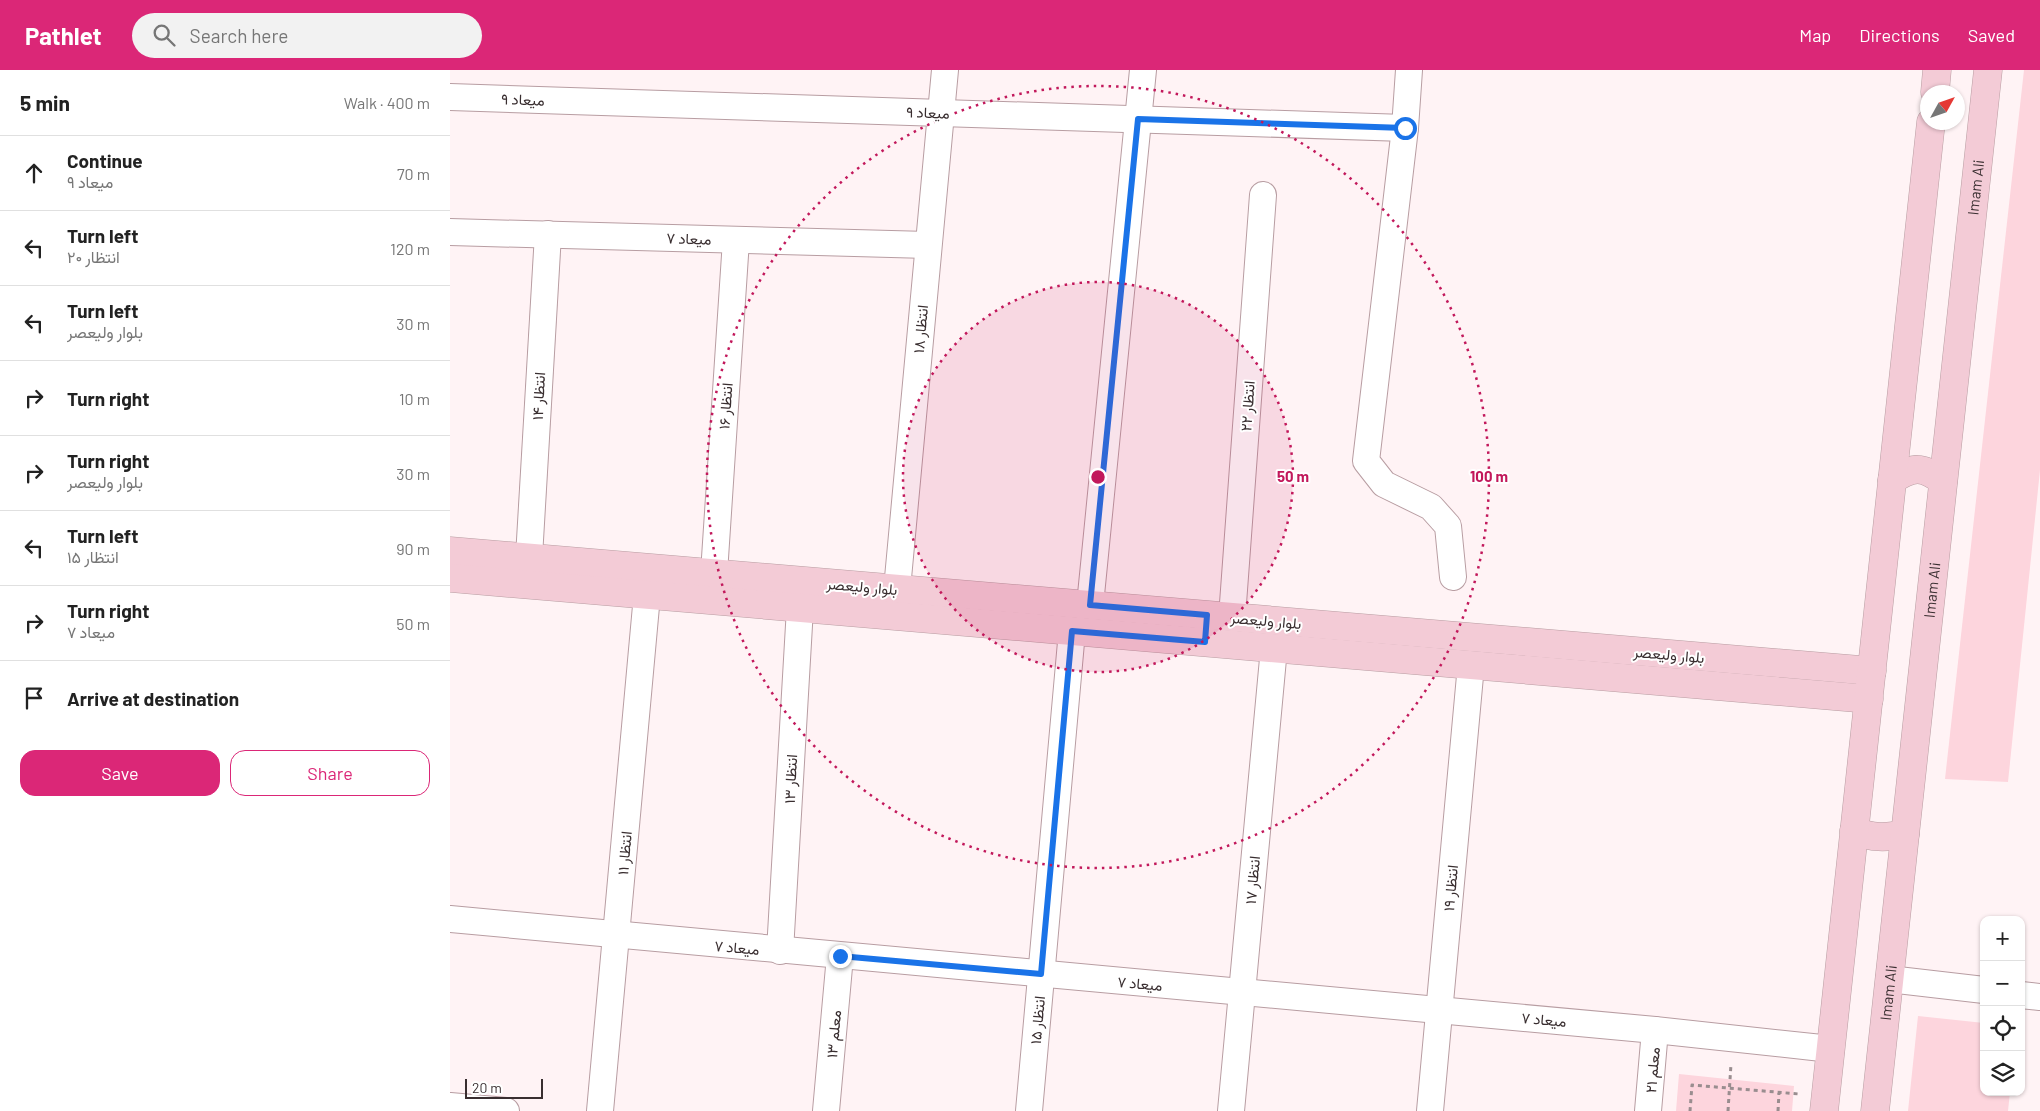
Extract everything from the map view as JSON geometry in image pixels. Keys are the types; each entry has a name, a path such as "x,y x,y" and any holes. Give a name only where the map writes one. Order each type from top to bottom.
{"street":[{"name":"انتظار ۱۸","path":"897,589 945,70"},
{"path":"1090,605 1143,70"},
{"path":"1409,70 1405,128 1366,460 1384,484 1431,507 1448,526 1453,577"},
{"path":"1935,85 1937,70"},
{"name":"Imam Ali","path":"1875,1111 1988,70"},
{"name":"میعاد ۹","path":"450,97 1405,128"},
{"path":"1815,1103 1831,1049 1930,130"},
{"name":"انتظار ۲۲","path":"1220,616 1263,195"},
{"name":"میعاد ۷","path":"450,232 928,245"},
{"name":"انتظار ۱۴","path":"529,558 548,234"},
{"name":"انتظار ۱۶","path":"714,573 736,240"},
{"path":"1892,480 1908,469 1928,470 1943,481"},
{"name":"بلوار ولیعصر","path":"450,551 1872,671"},
{"name":"بلوار ولیعصر","path":"450,578 1869,699"},
{"name":"انتظار ۱۱","path":"600,1111 647,595"},
{"name":"انتظار ۱۳","path":"780,951 800,608"},
{"path":"1205,642 1220,616"},
{"name":"انتظار ۱۵","path":"1029,1111 1072,631"},
{"name":"انتظار ۱۷","path":"1231,1111 1274,648"},
{"name":"انتظار ۱۹","path":"1430,1111 1471,665"},
{"path":"1812,694 1816,667"},
{"path":"1854,831 1870,837 1888,838 1905,834"},
{"name":"میعاد ۷","path":"450,920 1655,1030 1831,1049"},
{"name":"معلم ۱۳","path":"826,1111 840,956"},
{"path":"1889,979 1980,990"},
{"path":"2025,995 2040,997"},
{"name":"معلم ۲۱","path":"1648,1111 1655,1030"},
{"path":"450,1106 506,1111"}],"path":[{"path":"1728,1111 1731,1038"},
{"path":"1690,1111 1692,1085 1779,1093 1815,1103"},
{"path":"1778,1111 1779,1093"}],"shaded area":[{"path":"2024,70 2040,70 2040,470 2008,782 1945,779"},
{"path":"1918,1016 1980,1023 1980,1096 2010,1096 2008,1111 1908,1111"},
{"path":"1679,1074 1794,1086 1792,1111 1676,1111"}],"route":[{"path":"840,956 1041,974 1072,631 1205,642 1207,615 1090,605 1138,119 1405,128"}]}
